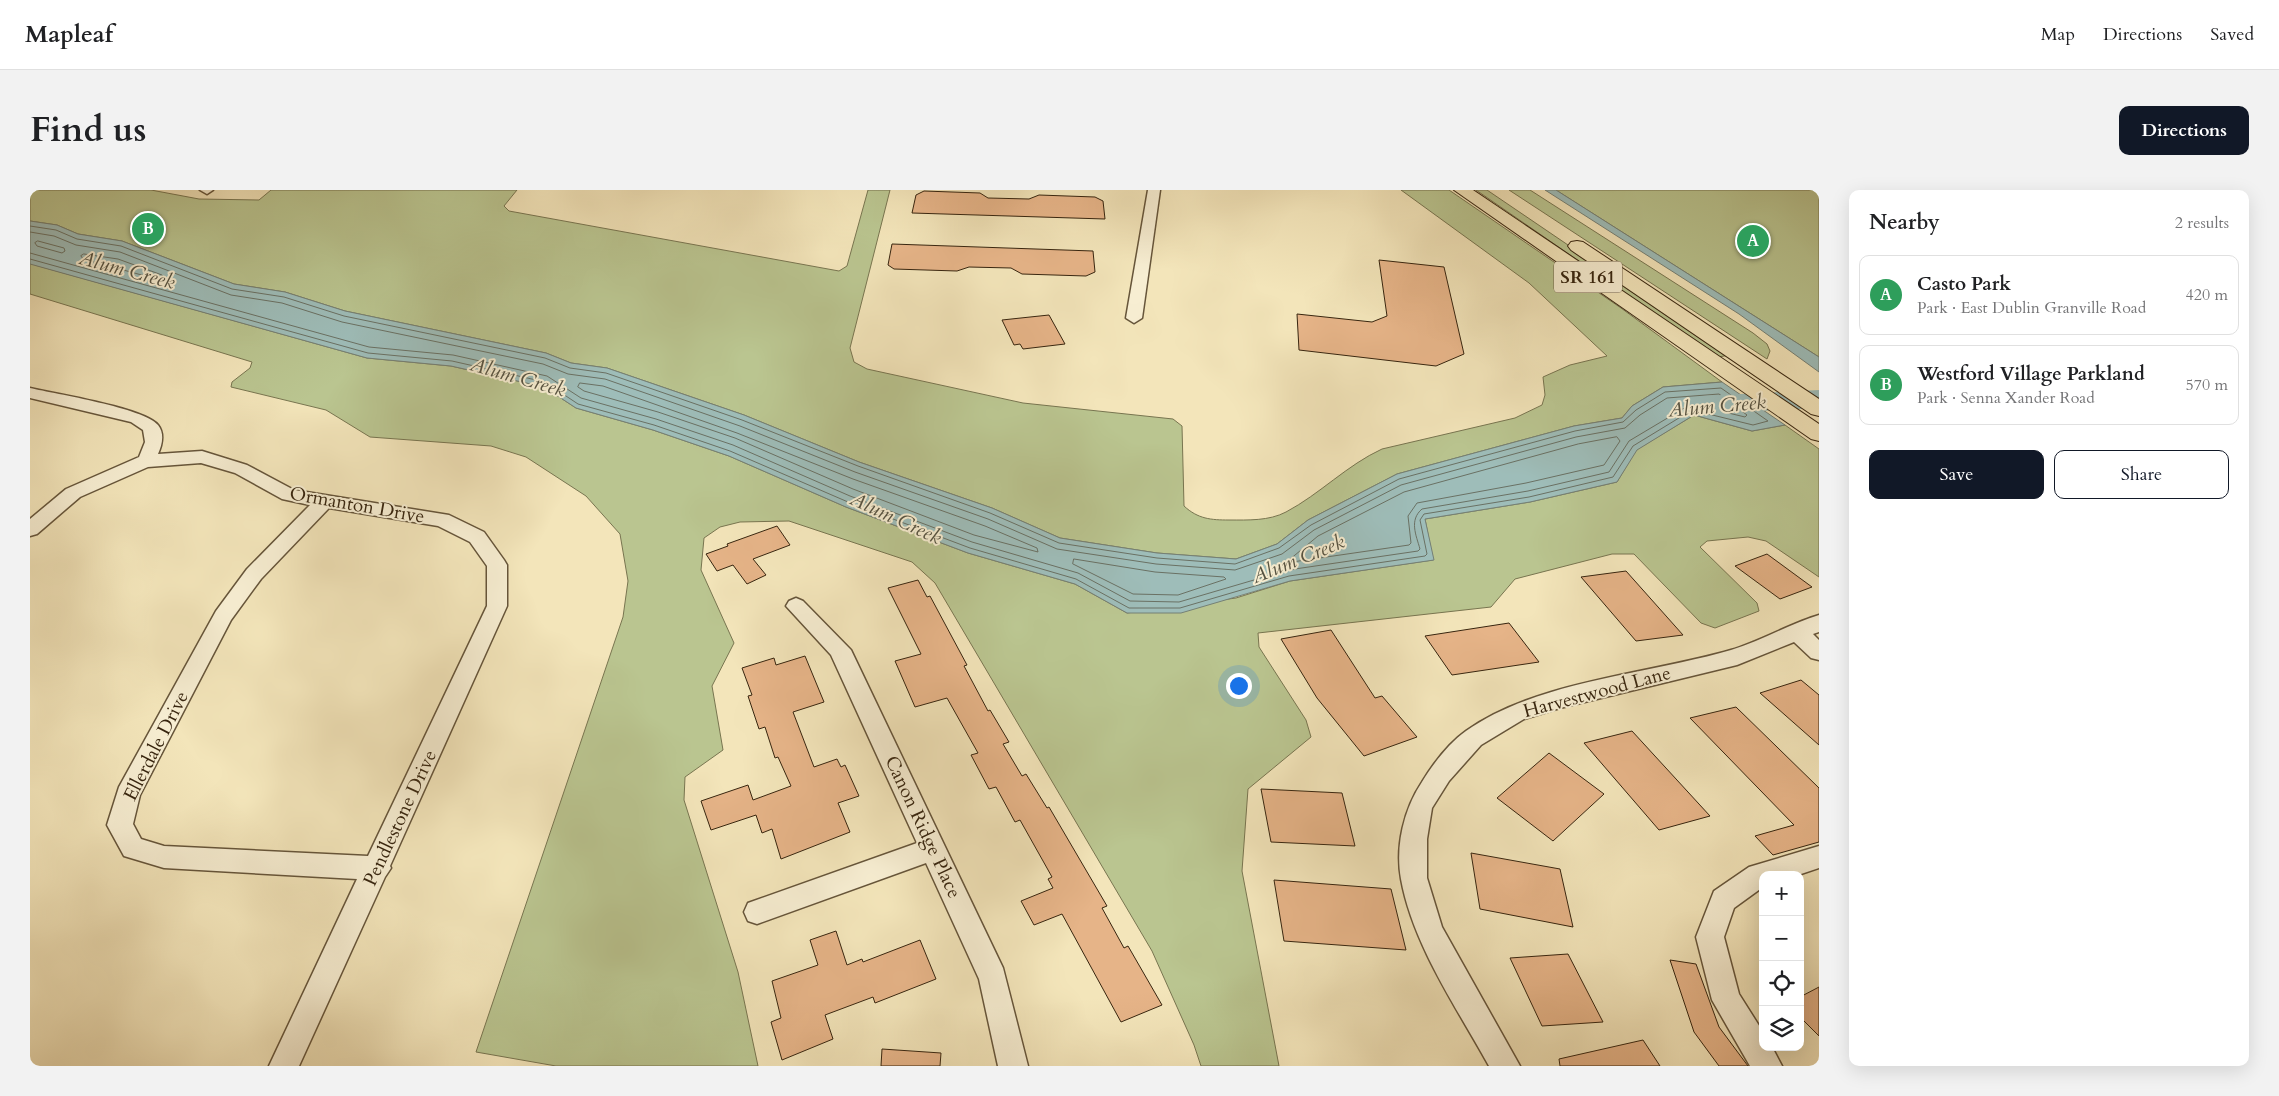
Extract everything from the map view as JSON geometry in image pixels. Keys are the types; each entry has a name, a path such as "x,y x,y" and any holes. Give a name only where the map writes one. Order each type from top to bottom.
{"main road":[{"name":"SR 161","path":"1462,190 1819,434"},
{"path":"1493,190 1528,214"},
{"name":"SR 161","path":"1560,235 1819,409"}],"street":[{"path":"1134,318 1154,190"},
{"path":"30,393 137,418 151,428 154,442 147,461"},
{"name":"Ormanton Drive","path":"30,529 73,493 147,461 202,457 241,469 289,495 442,520 477,537 497,565"},
{"name":"Ellerdale Drive","path":"324,502 254,574 223,616 128,794 120,825 133,848 164,857 378,868"},
{"name":"Pendlestone Drive","path":"284,1066 378,868 498,606 497,565"},
{"name":"Canon Ridge Place","path":"796,606 840,650 994,978 1013,1066"},
{"name":"Harvestwood Lane","path":"1505,1066 1430,932 1414,878 1414,840 1420,806 1440,774 1473,738 1517,712 1560,699 1737,657 1819,624"},
{"path":"1797,633 1819,652"},
{"path":"757,912 933,849"},
{"path":"1767,1066 1726,1000 1710,937 1722,900 1758,875 1819,857"}],"green space":[{"path":"30,190 151,190 199,199 259,200 271,190 517,190 504,206 509,211 839,271 847,266 868,190 890,190 850,348 854,362 867,369 1023,403 1173,419 1182,426 1184,506 1194,514 1211,519 1251,520 1279,515 1298,505 1357,463 1382,449 1515,418 1542,405 1545,395 1543,377 1570,365 1607,356 1529,283 1401,190 1449,190 1621,308 1722,382 1663,387 1632,406 1622,418 1574,426 1397,474 1308,520 1277,544 1236,559 1157,553 1060,538 992,508 859,462 744,415 607,368 571,363 546,353 345,311 285,292 234,284 122,241 78,234 57,225 30,221"},
{"path":"1476,190 1487,190 1730,355 1718,357"},
{"path":"1509,190 1530,190 1753,333 1767,344 1770,351 1767,359"},
{"path":"1554,190 1819,190 1819,357 1559,192"},
{"path":"30,236 35,265 367,358 451,366 544,387 576,408 653,430 729,456 846,507 968,553 1075,584 1127,613 1236,598 1290,581 1433,560 1425,519 1530,502 1617,482 1636,450 1694,415 1752,431 1785,425 1819,449 1819,577 1766,541 1748,537 1707,541 1700,547 1757,603 1759,611 1715,628 1701,623 1634,554 1612,554 1515,579 1491,607 1258,633 1259,647 1306,720 1311,737 1248,789 1242,871 1279,1066 1201,1066 1194,1045 1152,951 935,583 912,562 789,521 740,522 720,527 704,538 701,570 734,643 712,686 723,750 685,777 684,800 738,972 758,1066 556,1066 476,1052 623,617 628,581 620,534 586,496 526,457 491,446 370,437 326,410 231,387 232,382 250,368 252,362 30,294"}],"water":[{"path":"1545,190 1556,190 1819,357 1819,372 1739,314"},
{"path":"30,221 57,225 78,234 122,241 234,284 285,292 345,311 546,353 571,363 607,368 744,415 859,462 992,508 1060,538 1157,553 1236,559 1277,544 1308,520 1397,474 1574,426 1622,418 1632,406 1663,387 1722,382 1785,425 1752,431 1694,415 1637,450 1617,482 1530,502 1425,519 1434,560 1290,581 1181,613 1127,613 1075,584 968,553 846,507 729,456 653,430 576,408 544,387 451,366 367,358 30,264"}],"building":[{"path":"924,191 980,193 988,198 1029,199 1039,195 1095,197 1103,201 1105,219 912,213 916,195"},
{"path":"892,244 1093,251 1095,272 1086,276 1022,274 1011,268 969,267 957,271 894,269 888,265"},
{"path":"1379,260 1444,267 1464,354 1436,366 1299,350 1297,314 1372,322 1387,316"},
{"path":"1049,315 1065,344 1023,349 1020,344 1014,345 1002,320"},
{"path":"777,526 790,545 753,559 766,575 747,584 733,565 717,571 706,554 728,546 727,544"},
{"path":"1767,554 1812,587 1780,599 1735,566"},
{"path":"1626,571 1683,635 1636,641 1581,577"},
{"path":"918,580 927,597 930,596 967,665 964,666 988,711 990,710 1009,742 1003,744 1022,776 1026,774 1047,808 1049,807 1107,906 1102,908 1124,948 1128,946 1162,1005 1121,1022 1062,914 1034,925 1021,901 1053,888 1048,879 1052,877 1020,820 1015,822 996,787 989,789 971,755 978,753 947,698 915,707 895,661 921,654 888,588"},
{"path":"1509,623 1539,662 1452,675 1425,636"},
{"path":"1331,630 1375,698 1382,696 1417,737 1364,756 1317,698 1281,639"},
{"path":"805,656 824,702 793,712 814,767 837,759 841,767 845,765 859,796 838,803 850,832 781,859 772,829 762,833 756,815 711,830 701,801 748,785 753,800 791,786 778,757 775,758 765,727 759,729 748,696 752,695 742,668 774,658 776,665"},
{"path":"1801,680 1819,695 1819,745 1760,693"},
{"path":"1736,707 1819,788 1819,842 1773,855 1755,836 1794,825 1690,718"},
{"path":"1632,731 1710,816 1659,830 1584,743"},
{"path":"1549,753 1604,794 1553,841 1497,798"},
{"path":"1261,789 1342,793 1355,846 1271,842"},
{"path":"1471,853 1560,869 1573,927 1480,909"},
{"path":"1274,880 1391,889 1406,950 1284,941"},
{"path":"836,931 847,965 862,959 863,962 920,940 936,979 875,1003 873,997 825,1015 833,1039 782,1060 771,1022 781,1018 772,981 818,965 810,940"},
{"path":"1568,954 1603,1022 1542,1026 1510,958"},
{"path":"1670,960 1696,964 1719,1027 1748,1066 1719,1066 1694,1032"},
{"path":"1819,987 1819,1036 1804,1021 1804,995"},
{"path":"1643,1040 1660,1066 1560,1066 1559,1059"},
{"path":"882,1049 941,1053 940,1066 881,1066"}],"waterway":[{"name":"Alum Creek","path":"1702,405 1819,399"}],"place":[{"name":"Westford Village Parkland","path":"148,229"},
{"name":"Casto Park","path":"1753,241"}]}
